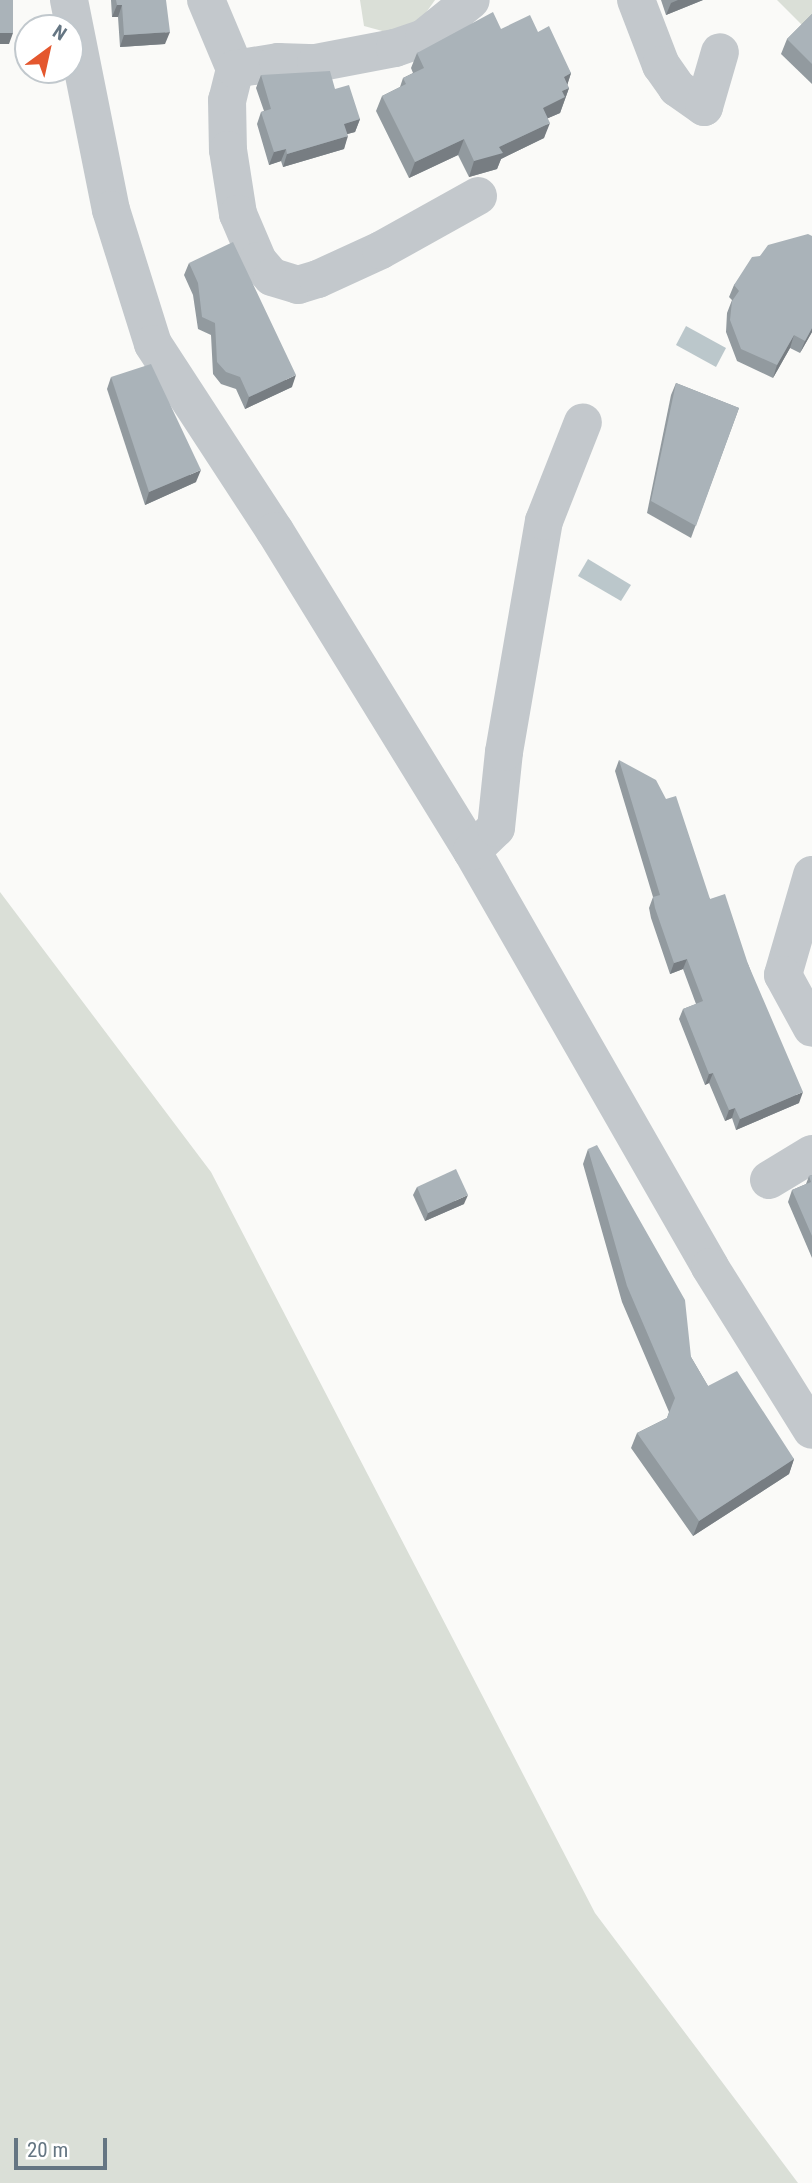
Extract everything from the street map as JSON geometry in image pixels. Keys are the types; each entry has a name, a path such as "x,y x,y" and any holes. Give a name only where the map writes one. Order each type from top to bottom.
{"street":[{"path":"69,0 111,210 153,344 275,531 472,851 696,1244 812,1430"},
{"path":"206,0 235,69 227,100 232,183 246,238 271,277 298,285 317,279 381,250 478,196"},
{"path":"235,69 278,62 316,63 395,48 424,38 471,0"},
{"path":"636,0 662,65 677,88 704,107 720,52"},
{"path":"472,851 496,828 503,752 544,521 583,422"},
{"path":"812,875 783,975 812,1028"},
{"path":"769,1180 812,1154"}],"shaded area":[{"path":"360,0 435,0 408,38 364,26"},
{"path":"777,0 812,0 812,35"},
{"path":"686,326 726,348 716,367 676,345"},
{"path":"588,559 631,585 621,601 578,576"},
{"path":"0,892 211,1172 595,1913 798,2183 0,2183"}],"building":[{"path":"0,0 13,0 13,33 0,33"},
{"path":"116,0 166,0 170,32 124,35 122,5 117,5"},
{"path":"493,12 501,29 530,15 538,32 549,26 571,73 564,77 569,88 562,91 565,97 543,108 550,123 499,147 503,153 474,161 464,139 415,162 382,96 406,84 403,78 424,68 417,53"},
{"path":"812,14 812,64 787,39"},
{"path":"330,71 335,89 349,85 360,119 344,124 348,136 287,154 286,149 274,152 261,112 271,109 261,75"},
{"path":"808,234 812,236 812,328 805,341 794,335 777,365 741,349 730,320 732,301 739,291 734,285 752,257 760,256 768,245"},
{"path":"233,242 296,375 249,397 240,377 226,372 217,362 215,323 202,317 198,283 189,263"},
{"path":"151,364 201,470 149,492 111,377"},
{"path":"676,383 739,408 696,526 651,501"},
{"path":"619,760 656,780 666,799 676,796 710,899 725,894 748,964 803,1092 740,1119 735,1108 729,1110 713,1073 709,1074 683,1009 703,1001 687,959 674,963 655,908 653,897 660,895"},
{"path":"597,1145 685,1300 691,1357 708,1386 737,1371 794,1459 699,1521 637,1433 667,1418 675,1398 627,1286 588,1149"},
{"path":"456,1169 468,1195 428,1213 417,1187"},
{"path":"812,1175 812,1236 792,1190 811,1182 809,1176"}]}
